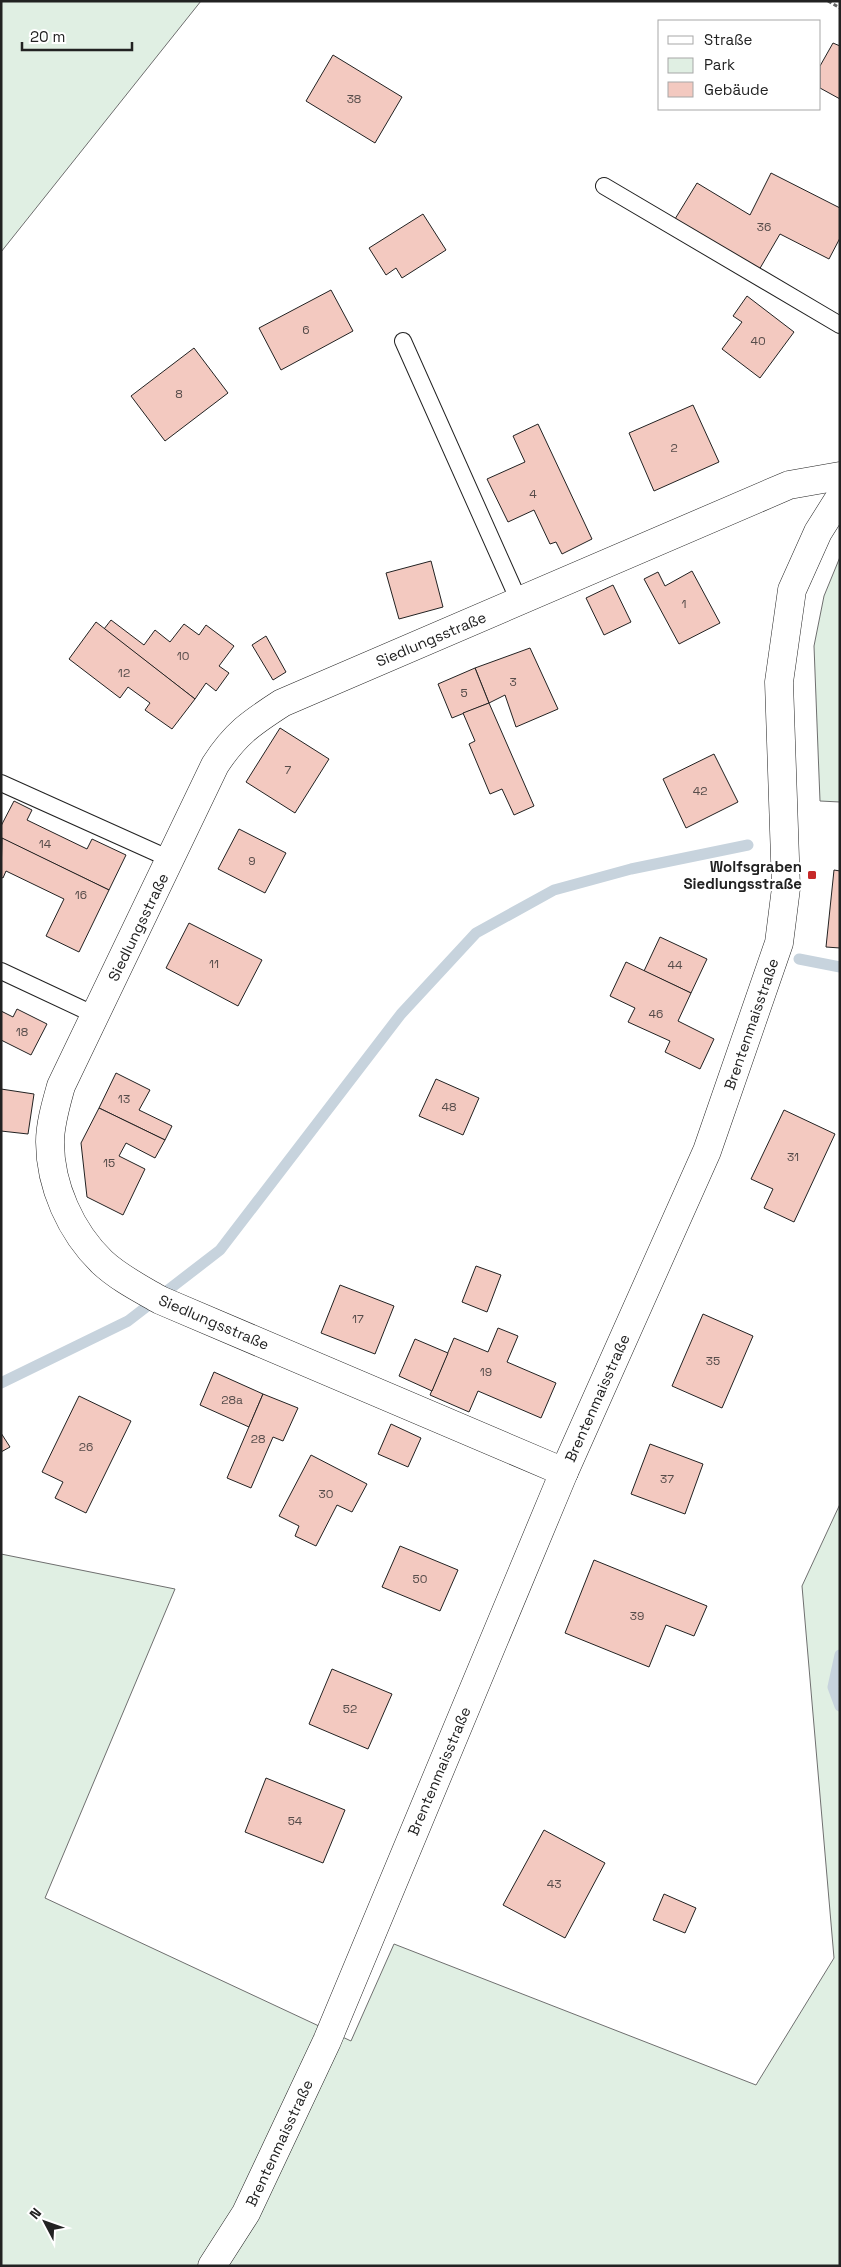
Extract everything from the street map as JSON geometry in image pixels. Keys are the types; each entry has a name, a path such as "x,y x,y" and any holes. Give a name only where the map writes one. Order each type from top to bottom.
{"street":[{"name":"Siedlungsstraße","path":"564,1472 160,1300 133,1285 103,1263 77,1232 62,1203 52,1170 50,1142 54,1115 62,1086 215,765 229,743 247,726 282,703 789,485 840,476"},
{"name":"Brentenmaisstraße","path":"212,2266 246,2213 327,2041 564,1472 707,1151 779,943 786,888 779,682 792,590 818,532 840,497"}],"lane":[{"path":"604,186 840,325"},
{"path":"403,341 519,601"},
{"path":"1,783 170,859"},
{"path":"1,971 95,1015"}],"path":[{"path":"828,1 840,8"}],"green space":[{"path":"1,1 201,1 1,252"},
{"path":"840,557 840,802 820,801 814,646 824,596"},
{"path":"840,1504 840,2266 1,2266 1,1554 175,1589 45,1898 351,2041 394,1944 756,2085 834,1958 802,1586"}],"building":[{"path":"833,43 840,46 840,99 821,89 821,64"},
{"path":"333,55 402,97 375,143 306,101"},
{"path":"771,173 840,208 840,238 829,259 780,234 759,270 675,219 697,183 750,215"},
{"path":"423,214 446,250 402,278 396,268 386,275 369,248"},
{"path":"331,290 353,331 281,370 259,328"},
{"path":"747,296 794,332 760,378 722,349 742,322 733,316"},
{"path":"194,348 228,393 165,441 131,396"},
{"path":"693,405 719,462 654,491 629,433"},
{"path":"538,424 592,539 562,554 556,542 550,544 534,510 508,522 487,479 525,462 513,436"},
{"path":"431,561 443,607 399,619 386,573"},
{"path":"692,571 720,623 679,644 644,579 658,572 665,586"},
{"path":"613,585 631,622 604,635 586,598"},
{"path":"111,620 144,645 155,630 170,642 184,624 199,635 206,625 234,646 219,666 229,673 216,691 206,683 195,699 104,629"},
{"path":"96,622 195,699 172,729 145,710 150,703 128,687 120,698 69,659"},
{"path":"266,636 286,672 273,680 252,645"},
{"path":"530,648 558,709 516,727 505,695 489,703 475,668"},
{"path":"475,668 489,703 452,718 438,684"},
{"path":"489,703 534,806 514,815 502,789 490,794 469,744 475,741 463,713"},
{"path":"280,728 329,759 295,813 246,782"},
{"path":"714,754 738,802 686,828 663,779"},
{"path":"14,801 32,810 27,820 87,849 92,839 126,855 109,890 1,838 1,826"},
{"path":"239,829 286,853 265,893 218,869"},
{"path":"2,838 109,890 79,952 46,936 64,899 6,871 3,878 1,877"},
{"path":"834,870 840,871 840,948 826,947"},
{"path":"189,923 262,960 238,1006 166,968"},
{"path":"660,937 707,959 691,993 644,971"},
{"path":"626,962 691,993 678,1021 714,1039 700,1069 665,1052 670,1041 628,1022 635,1008 610,996"},
{"path":"17,1009 47,1024 31,1055 1,1040 1,1011 13,1017"},
{"path":"116,1073 150,1090 139,1110 172,1126 165,1140 99,1108"},
{"path":"436,1079 479,1098 463,1135 419,1116"},
{"path":"1,1089 34,1094 28,1134 1,1131"},
{"path":"99,1108 165,1140 155,1158 126,1143 119,1156 145,1169 123,1215 87,1197 81,1143"},
{"path":"784,1110 835,1134 794,1222 764,1208 773,1189 751,1179"},
{"path":"476,1266 501,1275 487,1312 462,1302"},
{"path":"340,1285 394,1306 375,1354 321,1333"},
{"path":"703,1314 753,1336 722,1408 672,1386"},
{"path":"498,1328 518,1336 507,1362 556,1383 541,1418 478,1391 469,1412 430,1395 454,1338 488,1352"},
{"path":"415,1339 448,1353 432,1391 399,1376"},
{"path":"214,1372 263,1394 249,1427 200,1405"},
{"path":"263,1394 298,1408 283,1441 273,1437 251,1488 227,1478"},
{"path":"79,1396 131,1421 86,1513 55,1498 63,1482 42,1472"},
{"path":"391,1424 421,1438 408,1467 378,1454"},
{"path":"1,1433 10,1447 1,1452"},
{"path":"650,1444 703,1464 685,1514 631,1494"},
{"path":"311,1455 367,1484 352,1512 337,1505 316,1546 295,1536 299,1526 279,1516"},
{"path":"400,1546 458,1570 440,1611 382,1587"},
{"path":"594,1560 707,1606 694,1636 666,1625 649,1667 565,1633"},
{"path":"332,1669 392,1694 368,1749 309,1724"},
{"path":"266,1778 345,1810 323,1863 245,1832"},
{"path":"544,1830 605,1863 565,1938 503,1905"},
{"path":"664,1894 696,1908 685,1933 653,1920"}],"waterway":[{"path":"1,1383 128,1321 220,1250 401,1014 476,933 554,890 631,869 748,845"},
{"path":"799,959 840,967"},
{"path":"840,1655 833,1687 840,1706"}],"place":[{"name":"Wolfsgraben Siedlungsstraße","path":"812,875"}]}
